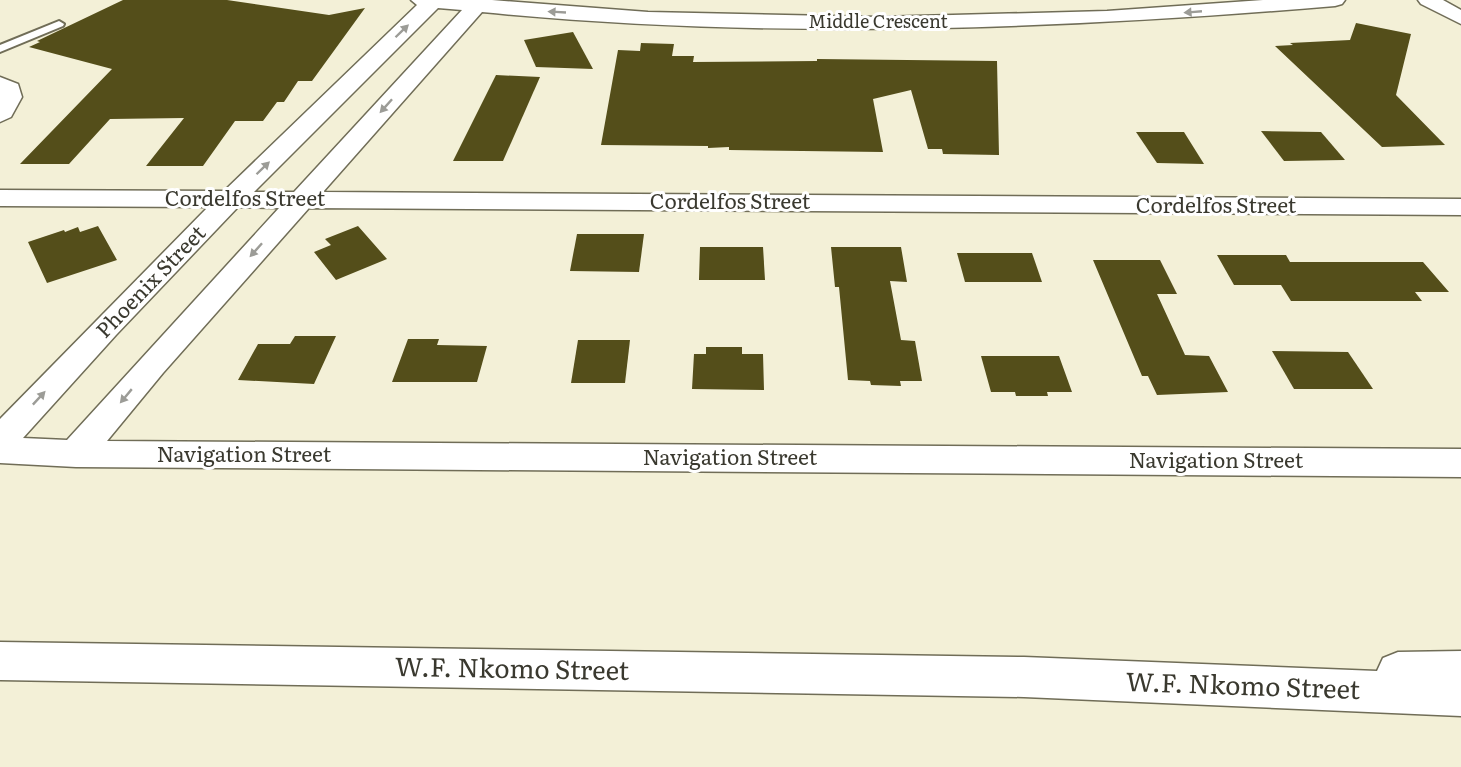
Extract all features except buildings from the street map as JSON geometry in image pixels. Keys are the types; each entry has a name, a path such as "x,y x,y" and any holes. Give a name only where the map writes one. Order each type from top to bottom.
{"street":[{"name":"Middle Crescent","path":"429,0 480,2 656,18 880,23 1136,16 1335,0"},
{"name":"Phoenix Street","path":"0,441 80,354 429,0"},
{"name":"Middle Crescent","path":"589,0 828,9 1000,7 1160,0"},
{"path":"1428,0 1461,18"},
{"path":"76,454 152,365 480,2"},
{"path":"0,84 10,89 12,95 0,115"},
{"name":"Cordelfos Street","path":"0,198 1461,207"},
{"name":"Navigation Street","path":"0,450 76,454 1461,462"},
{"name":"W.F. Nkomo Street","path":"0,661 1024,677 1461,695"},
{"name":"W.F. Nkomo Street","path":"1024,677 1461,671"}],"lane":[{"path":"0,41 47,20"},
{"path":"0,49 59,24"}]}
